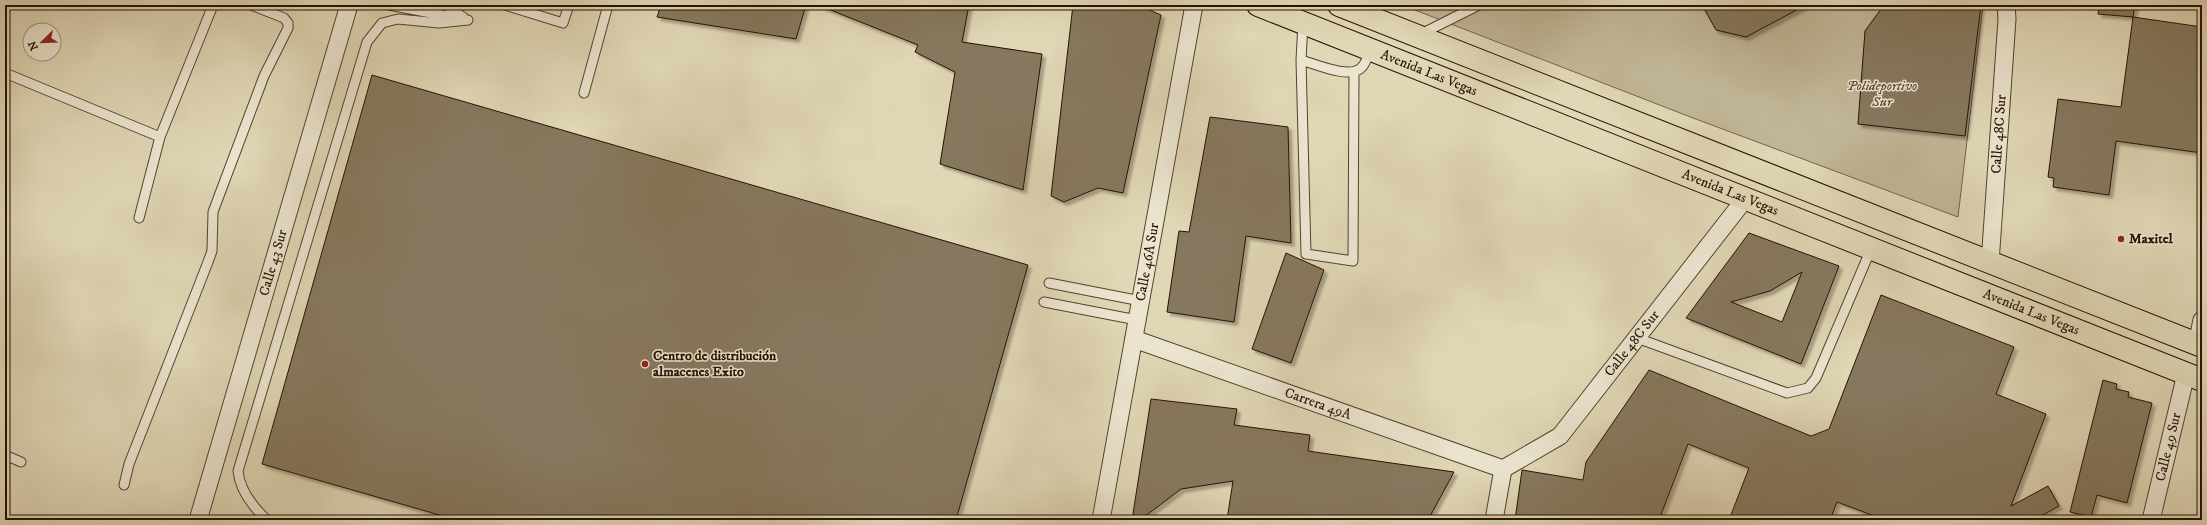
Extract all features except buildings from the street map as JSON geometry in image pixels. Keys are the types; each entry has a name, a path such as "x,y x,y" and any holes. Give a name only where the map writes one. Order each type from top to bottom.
{"main road":[{"name":"Avenida Las Vegas","path":"1258,5 2194,377"},
{"path":"1339,5 2200,345"}],"street":[{"name":"Calle 43 Sur","path":"198,520 349,5"},
{"name":"Calle 46A Sur","path":"1101,520 1194,5"},
{"name":"Calle 48C Sur","path":"1990,263 2007,19 2006,5"},
{"name":"Calle 48C Sur","path":"1503,469 1560,436 1746,199"},
{"path":"2200,345 2202,320"},
{"name":"Carrera 49A","path":"1134,339 1503,469"},
{"name":"Calle 49 Sur","path":"2151,520 2194,377"},
{"path":"1494,520 1503,469"}],"lane":[{"path":"139,218 160,138 213,5"},
{"path":"124,485 129,464 212,251 213,212 264,76 288,28 288,22 284,18 251,5"},
{"path":"389,5 468,20"},
{"path":"445,5 468,20"},
{"path":"505,5 563,23 569,5"},
{"path":"584,93 608,5"},
{"path":"1417,36 1479,5"},
{"path":"268,520 246,496 239,483 238,471 367,42 382,23 398,19 439,23 468,20"},
{"path":"1303,23 1301,60 1306,254 1353,261 1354,73"},
{"path":"1301,60 1342,72 1354,73 1362,68 1370,50"},
{"path":"5,73 160,138"},
{"path":"1637,338 1787,393 1808,388 1816,378 1871,249"},
{"path":"1049,283 1141,301"},
{"path":"1044,302 1137,320"},
{"path":"5,455 21,462"}],"green space":[{"name":"Polideportivo Sur","path":"1402,5 1983,5 1958,217 1693,118"}],"place":[{"name":"Maxitel","path":"2121,239"},
{"name":"Centro de distribución almacenes Exito","path":"645,364"}]}
